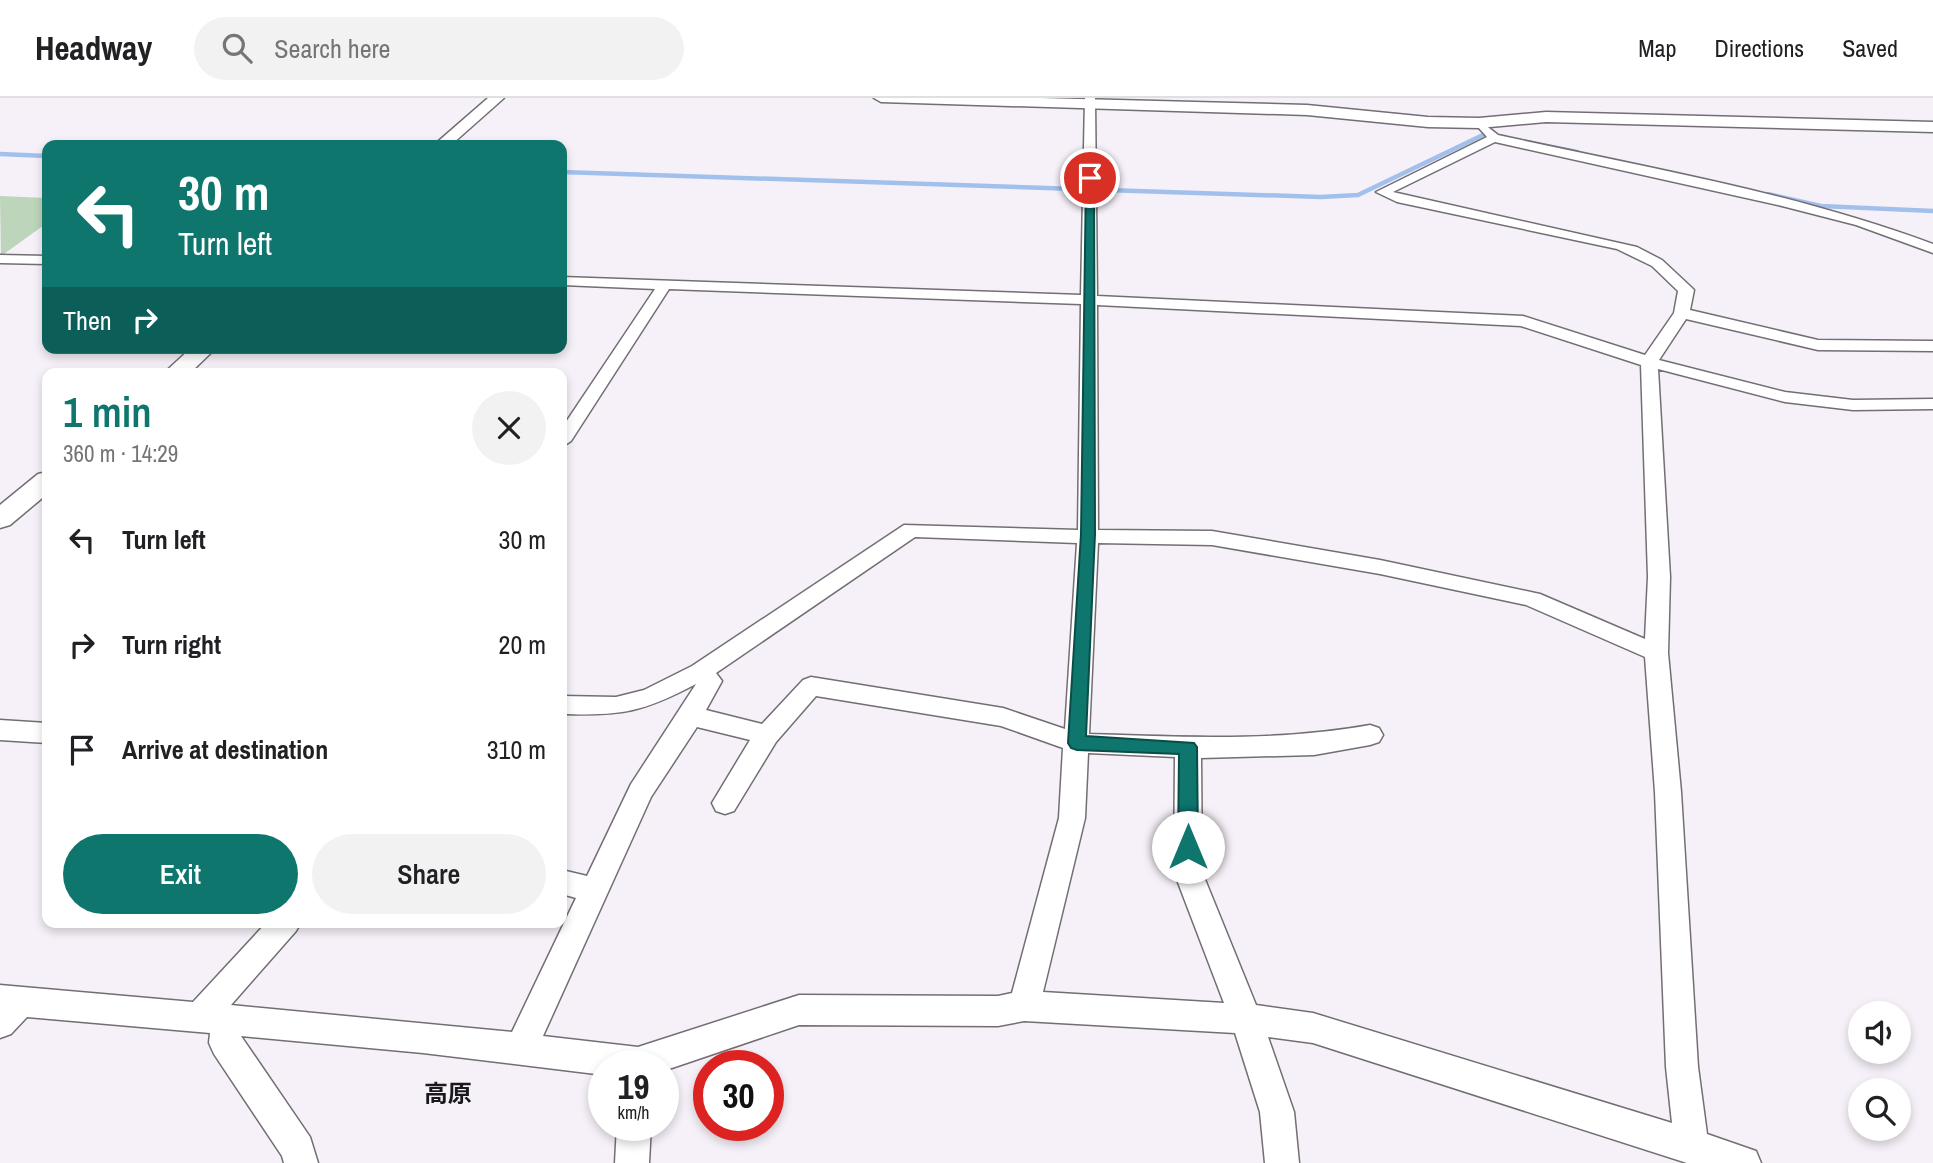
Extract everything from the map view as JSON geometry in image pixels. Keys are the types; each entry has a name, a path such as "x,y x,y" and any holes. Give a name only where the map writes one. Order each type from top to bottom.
{"street":[{"path":"449,140 497,98"},
{"path":"881,98 1090,101 1307,110 1428,122 1479,123 1546,117 1933,127"},
{"path":"1024,1006 1072,818 1088,534 1090,101"},
{"path":"1479,123 1494,138 1784,202 1861,222 1933,249"},
{"path":"1494,138 1382,192 1397,198 1576,236 1644,254 1665,266 1686,290 1682,313 1649,362 1659,577 1656,653 1668,792 1682,1067 1692,1149"},
{"path":"0,259 42,260"},
{"path":"567,281 1230,305 1523,321 1649,362 1785,397 1853,405 1933,404"},
{"path":"567,433 664,286"},
{"path":"1682,313 1818,345 1933,346"},
{"path":"182,368 198,354"},
{"path":"0,519 42,484"},
{"path":"567,705 616,706 651,697 700,671 911,530 1009,535 1088,534 1212,538 1380,567 1532,599 1656,653"},
{"path":"521,1049 640,792 691,716 710,681 700,671"},
{"path":"725,803 767,735 811,686 1003,717 1077,743 1188,747 1314,745 1370,735"},
{"path":"691,716 767,735"},
{"path":"0,730 42,733"},
{"path":"1188,747 1188,872 1246,1019 1277,1112 1282,1163"},
{"path":"567,883 593,890"},
{"path":"212,1019 281,928"},
{"path":"679,1051 799,1010 998,1011 1024,1006 1246,1019 1313,1028 1692,1149 1744,1163"},
{"path":"6,1009 212,1019 423,1037 588,1058"},
{"path":"212,1019 225,1044 298,1149 301,1163"},
{"path":"632,1163 633,1141"}],"green space":[{"path":"0,196 42,198 42,227 1,256"}],"waterway":[{"path":"567,172 1321,197 1358,195 1485,134 1577,152"},
{"path":"0,154 42,156"},
{"path":"1768,194 1821,206 1933,211"}],"district":[{"name":"高原","path":"448,1094"}],"route":[{"path":"1090,178 1088,534 1077,743 1188,747 1188,847"}]}
